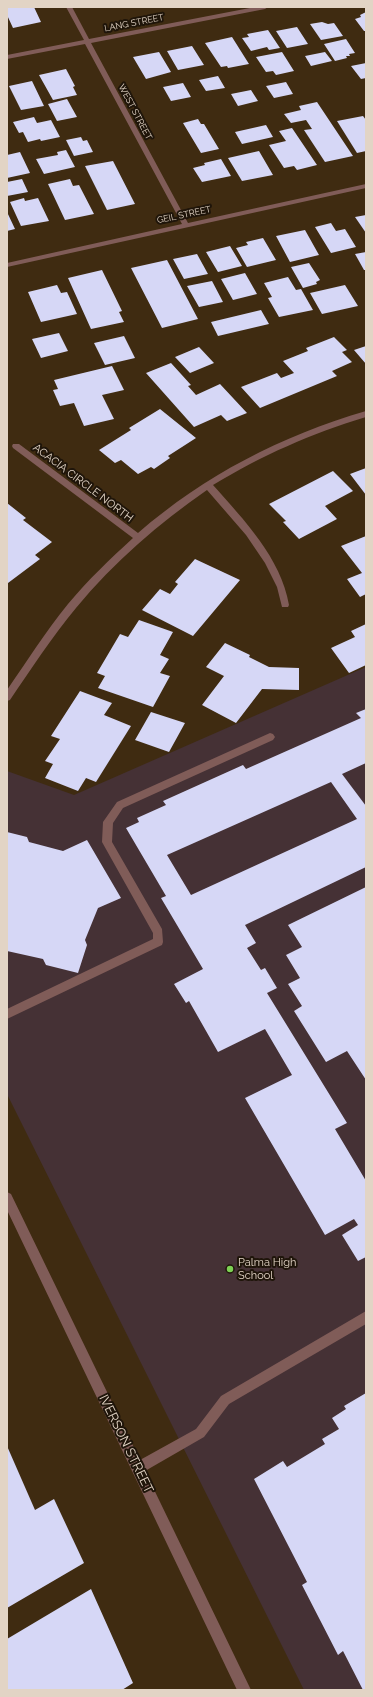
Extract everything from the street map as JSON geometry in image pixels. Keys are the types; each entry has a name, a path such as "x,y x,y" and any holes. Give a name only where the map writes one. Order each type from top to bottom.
{"street":[{"name":"WEST STREET","path":"68,7 186,225"},
{"name":"LANG STREET","path":"7,57 265,7"},
{"name":"GEIL STREET","path":"7,265 366,186"},
{"path":"7,697 48,637 80,595 106,567 138,537 183,500 207,484 249,460 292,439 366,414"},
{"name":"ACACIA CIRCLE NORTH","path":"16,446 138,537"},
{"path":"207,484 232,512 271,566 281,587 285,605"},
{"path":"7,1014 158,942 158,932 106,842 108,822 120,805 270,737"},
{"name":"IVERSON STREET","path":"7,1198 244,1690"},
{"path":"137,1468 200,1432 225,1400 366,1317"}],"shaded area":[{"name":"Palma High School","path":"366,667 366,1690 304,1690 7,1094 7,771 74,795"}],"building":[{"path":"7,7 34,7 41,22 13,28 7,15"},
{"path":"366,12 366,31 364,31 355,19 361,17 360,15"},
{"path":"322,22 328,24 334,23 343,36 321,40 310,24"},
{"path":"297,27 308,44 287,48 276,31"},
{"path":"268,30 280,48 269,50 267,47 251,51 242,38 249,37 247,34"},
{"path":"232,37 249,64 228,68 227,66 221,67 205,43"},
{"path":"346,39 355,53 349,54 350,56 346,56 347,58 335,61 324,44"},
{"path":"192,46 204,65 178,70 167,51"},
{"path":"159,52 171,72 146,79 133,57"},
{"path":"282,52 294,71 276,75 273,71 266,72 256,57"},
{"path":"325,52 332,61 311,66 305,56"},
{"path":"366,63 366,78 361,79 351,66"},
{"path":"66,69 75,86 73,87 77,95 53,100 39,75"},
{"path":"218,76 225,88 206,91 199,80"},
{"path":"32,81 44,106 21,110 9,86"},
{"path":"286,82 293,94 274,98 266,86"},
{"path":"183,83 191,97 171,101 163,87"},
{"path":"251,90 258,101 238,106 231,94"},
{"path":"67,99 77,117 57,121 48,104"},
{"path":"317,102 353,156 325,162 304,130 312,129 306,120 291,123 284,114 301,110 299,106"},
{"path":"363,116 366,120 366,151 357,153 337,121"},
{"path":"34,117 37,123 51,120 60,137 28,142 23,132 19,133 13,122"},
{"path":"198,119 201,124 204,124 219,149 201,153 183,123"},
{"path":"266,125 273,137 242,144 235,132"},
{"path":"292,128 317,165 297,170 294,166 284,168 269,145 286,141 279,131"},
{"path":"81,137 83,141 87,140 93,152 74,156 66,140"},
{"path":"66,150 75,167 44,174 36,159 58,155 57,152"},
{"path":"259,151 273,175 242,181 228,158"},
{"path":"20,152 30,173 7,178 7,155"},
{"path":"221,159 231,176 202,182 193,168 205,165 204,163"},
{"path":"113,161 135,204 107,210 85,166"},
{"path":"22,179 28,192 7,196 7,182"},
{"path":"70,179 73,186 79,185 94,214 65,220 48,184"},
{"path":"24,198 25,201 38,198 49,221 21,226 10,202"},
{"path":"7,212 15,229 7,231"},
{"path":"366,215 366,233 355,217"},
{"path":"331,223 336,231 345,229 356,247 331,253 315,227"},
{"path":"305,230 319,255 290,262 276,236"},
{"path":"263,238 276,260 247,267 236,248 248,245 246,242"},
{"path":"230,246 242,266 218,272 206,252"},
{"path":"366,252 366,270 364,270 355,254"},
{"path":"197,254 208,274 184,279 173,259"},
{"path":"167,260 198,319 162,328 131,268"},
{"path":"309,263 320,280 316,282 317,284 303,288 291,267"},
{"path":"102,270 122,311 119,312 124,322 91,329 68,278"},
{"path":"245,273 257,294 233,300 221,279"},
{"path":"288,277 296,290 301,289 313,310 279,317 268,298 272,297 264,283"},
{"path":"212,281 223,302 199,307 187,286"},
{"path":"57,285 61,293 67,292 77,314 41,322 28,292"},
{"path":"345,285 358,306 322,314 310,293"},
{"path":"261,310 269,324 218,336 211,322"},
{"path":"59,333 68,351 41,358 32,339"},
{"path":"124,336 135,358 105,365 94,343"},
{"path":"334,337 347,350 342,352 352,362 332,371 337,376 260,408 241,387 277,373 281,378 294,373 283,361 308,351 306,348"},
{"path":"366,346 366,364 354,350"},
{"path":"199,347 214,363 190,373 175,357"},
{"path":"171,363 191,385 188,386 196,395 220,384 247,413 227,421 221,415 194,427 146,373"},
{"path":"112,366 124,390 102,395 114,419 84,426 74,403 60,406 53,390 58,389 54,380"},
{"path":"160,409 196,438 168,456 170,458 154,469 151,467 138,474 121,460 115,463 99,450 131,430 129,428"},
{"path":"366,468 366,495 350,474"},
{"path":"333,471 353,491 325,506 337,519 299,539 283,522 286,521 269,504"},
{"path":"7,503 26,518 23,520 52,542 35,555 40,559 8,583"},
{"path":"366,536 366,594 360,597 347,579 362,573 341,546"},
{"path":"195,559 240,580 193,636 142,610 160,589 170,594 178,584 175,582"},
{"path":"139,620 173,632 160,655 169,659 160,673 170,676 153,707 98,688 105,676 97,673 120,634 128,637"},
{"path":"366,624 366,665 349,673 331,648 355,637 351,631"},
{"path":"225,643 250,655 249,657 269,667 299,668 299,690 262,689 236,723 202,705 224,676 206,667"},
{"path":"80,691 112,703 104,715 131,726 96,782 86,778 78,791 45,778 53,764 45,761 60,739 51,736"},
{"path":"366,709 366,763 342,774 366,806 366,867 245,925 256,943 247,948 261,970 265,968 277,988 267,993 347,1123 335,1129 366,1181 366,1257 358,1261 342,1235 358,1225 354,1219 325,1235 245,1098 292,1075 265,1029 218,1052 189,1001 186,1003 174,984 203,969 161,898 166,896 126,828 139,822 137,818 166,805 163,801 243,765 246,769 361,718 356,713","holes":["331,782 357,819 191,895 167,855"]},
{"path":"151,712 185,723 169,752 135,740"},
{"path":"7,832 27,837 29,842 63,851 87,840 121,898 98,908 85,940 87,945 78,973 46,965 43,959 7,951"},
{"path":"366,887 366,1080 347,1051 326,1062 294,1011 302,1006 288,984 300,978 286,955 302,947 288,925"},
{"path":"366,1393 366,1690 363,1690 343,1651 338,1655 302,1585 307,1582 254,1479 283,1461 287,1467 325,1444 322,1439 339,1429 332,1418 346,1409 344,1406"},
{"path":"7,1446 35,1510 54,1499 84,1563 7,1608"},
{"path":"91,1589 133,1683 122,1690 7,1690 7,1639"}],"place":[{"name":"Palma High School","path":"230,1269"}]}
